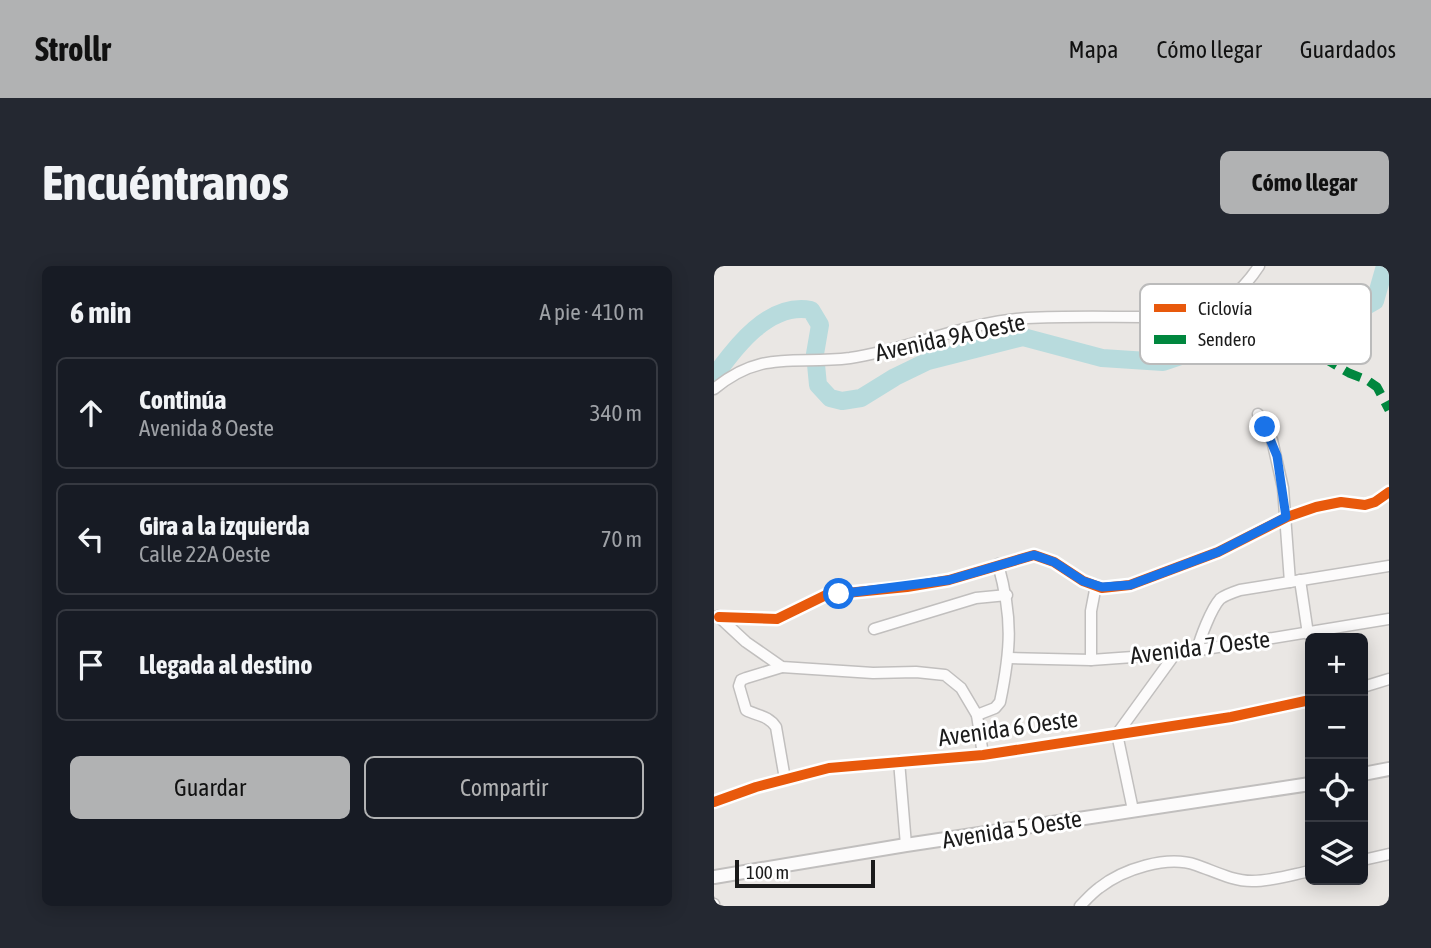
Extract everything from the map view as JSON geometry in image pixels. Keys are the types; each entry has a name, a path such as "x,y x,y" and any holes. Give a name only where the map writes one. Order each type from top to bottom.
{"street":[{"name":"Avenida 9A Oeste","path":"1246,284 1259,266"},
{"name":"Avenida 9A Oeste","path":"714,390 737,372 761,363 833,360 878,353 998,321 1140,316"},
{"path":"1258,414 1277,456 1295,581 1308,633"},
{"path":"717,615 777,619 826,595 949,580 1034,555 1054,562 1083,581 1102,587 1130,585 1218,552 1286,517 1316,506 1341,502 1365,505 1375,502 1389,492"},
{"path":"977,715 995,708 1000,702 1009,658 1010,617 998,564"},
{"path":"1197,651 1200,638 1219,600 1230,594 1240,590 1389,566"},
{"path":"1091,660 1091,611 1096,585"},
{"path":"874,629 976,598 1007,595"},
{"path":"717,615 746,642 782,667"},
{"name":"Avenida 7 Oeste","path":"1313,633 1389,619"},
{"name":"Avenida 7 Oeste","path":"1009,658 1091,660 1175,654 1305,634"},
{"path":"1133,810 1117,734 1175,654"},
{"path":"785,779 776,727 772,720 746,710 739,686 741,680 782,667 873,673 916,672 945,676 961,688 977,715 983,755"},
{"path":"1368,685 1389,679"},
{"name":"Avenida 6 Oeste","path":"714,802 829,768 983,755 1231,717 1305,701"},
{"path":"899,761 906,845"},
{"path":"1368,773 1389,770"},
{"name":"Avenida 5 Oeste","path":"714,877 1305,785"},
{"path":"1368,859 1389,854"},
{"path":"1080,906 1100,887 1120,876 1140,868 1172,862 1192,864 1234,879 1252,881 1305,872"}],"waterway":[{"path":"1371,303 1375,301 1385,266"},
{"path":"714,377 755,329 781,313 796,309 811,310 820,325 815,354 818,385 830,398 842,401 861,398 928,361 1023,337 1102,358 1140,360"}],"marked path":[{"path":"1334,364 1377,387 1389,410"}],"cycle path":[{"path":"719,617 777,619 826,595 949,580 1034,555 1054,562 1083,581 1102,588 1130,585 1218,552 1287,517 1341,502 1365,505 1375,502 1389,492"},
{"path":"714,802 756,787 829,768 983,755 1231,717 1305,701"}],"route":[{"path":"839,594 949,580 1034,555 1054,562 1083,581 1102,587 1130,585 1218,552 1286,517 1277,456 1265,427"}]}
